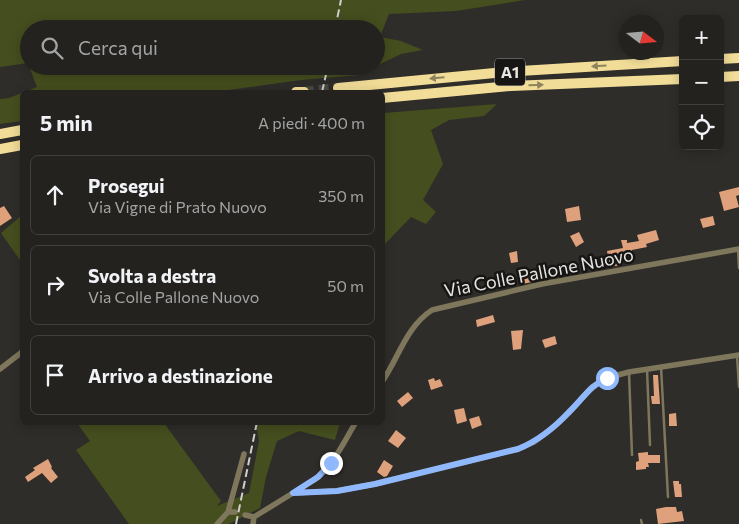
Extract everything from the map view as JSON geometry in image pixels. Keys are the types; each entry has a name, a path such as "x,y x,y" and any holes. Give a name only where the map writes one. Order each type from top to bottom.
{"highway":[{"path":"724,59 739,58"},
{"name":"A1","path":"338,88 505,72 679,61"},
{"path":"724,77 739,76"},
{"name":"A1","path":"385,98 511,86 679,79"},
{"path":"0,134 20,130"},
{"path":"0,149 20,145"}],"street":[{"name":"Via Colle Pallone Nuovo","path":"385,377 411,330 420,319 432,310 542,284 738,249"},
{"path":"0,369 20,354"},
{"path":"293,493 337,491 375,484 518,449 534,442 555,426 596,384 607,378 629,372 738,356"},
{"path":"254,517 318,477 328,468 354,425"},
{"path":"217,524 231,512 244,454"},
{"path":"245,514 254,517"},
{"path":"253,524 254,517"}],"lane":[{"path":"738,249 739,268"},
{"path":"738,356 739,387"},
{"path":"661,367 668,497"},
{"path":"647,369 650,445"},
{"path":"629,372 632,455"}],"green space":[{"path":"0,0 525,0 456,11 389,14 385,24 385,20 20,20 20,64 0,67"},
{"path":"385,38 401,41 423,50 401,54 385,62"},
{"path":"32,75 360,75 301,80 228,90 29,90 37,87"},
{"path":"20,94 20,121 0,124 0,99"},
{"path":"497,104 484,116 449,120 431,130 443,164 423,200 436,212 426,224 411,217 385,244 385,113"},
{"path":"20,217 20,260 1,233"},
{"path":"78,425 165,425 221,501 217,506 249,493 259,441 256,425 339,425 335,440 299,431 277,441 266,477 260,508 229,524 129,524 76,450 90,441"}],"building":[{"path":"739,187 739,195 736,196 739,207 724,211 719,192"},
{"path":"4,206 12,218 0,226 0,208"},
{"path":"579,206 581,220 567,222 565,209"},
{"path":"713,216 715,225 703,228 700,219"},
{"path":"656,230 659,240 646,244 647,247 632,250 632,253 619,255 621,265 610,267 607,251 623,248 621,240 627,240 627,243 639,241 637,235"},
{"path":"579,232 584,242 576,247 570,236"},
{"path":"517,251 518,262 511,263 509,253"},
{"path":"531,272 532,282 522,284 521,273"},
{"path":"493,315 495,322 477,327 476,320"},
{"path":"523,330 521,349 513,350 511,331"},
{"path":"555,336 557,344 545,348 542,340"},
{"path":"653,375 658,375 660,404 652,404 651,396 654,396"},
{"path":"434,378 435,381 440,379 443,386 431,390 428,380"},
{"path":"408,392 413,398 402,407 397,401"},
{"path":"464,408 467,421 457,424 454,410"},
{"path":"676,413 677,426 669,426 669,414"},
{"path":"479,416 482,425 472,429 469,419"},
{"path":"396,430 406,438 398,448 388,441"},
{"path":"648,452 648,455 660,455 660,463 648,463 649,467 646,467 646,469 636,470 636,462 639,461 638,453"},
{"path":"48,459 51,468 58,477 51,483 42,473 28,482 25,477 35,470 33,468"},
{"path":"384,460 393,466 387,476 384,477 377,472"},
{"path":"673,481 679,481 679,484 681,484 682,497 675,497"},
{"path":"676,507 677,512 682,511 684,521 658,524 656,509"}],"tunnel":[{"path":"321,90 338,88"}],"railway":[{"path":"337,20 341,0"},
{"path":"322,90 326,75"},
{"path":"236,524 256,425"}],"route":[{"path":"331,463 318,477 293,493 337,491 375,484 518,449 534,442 555,426 592,387 607,378"}]}
